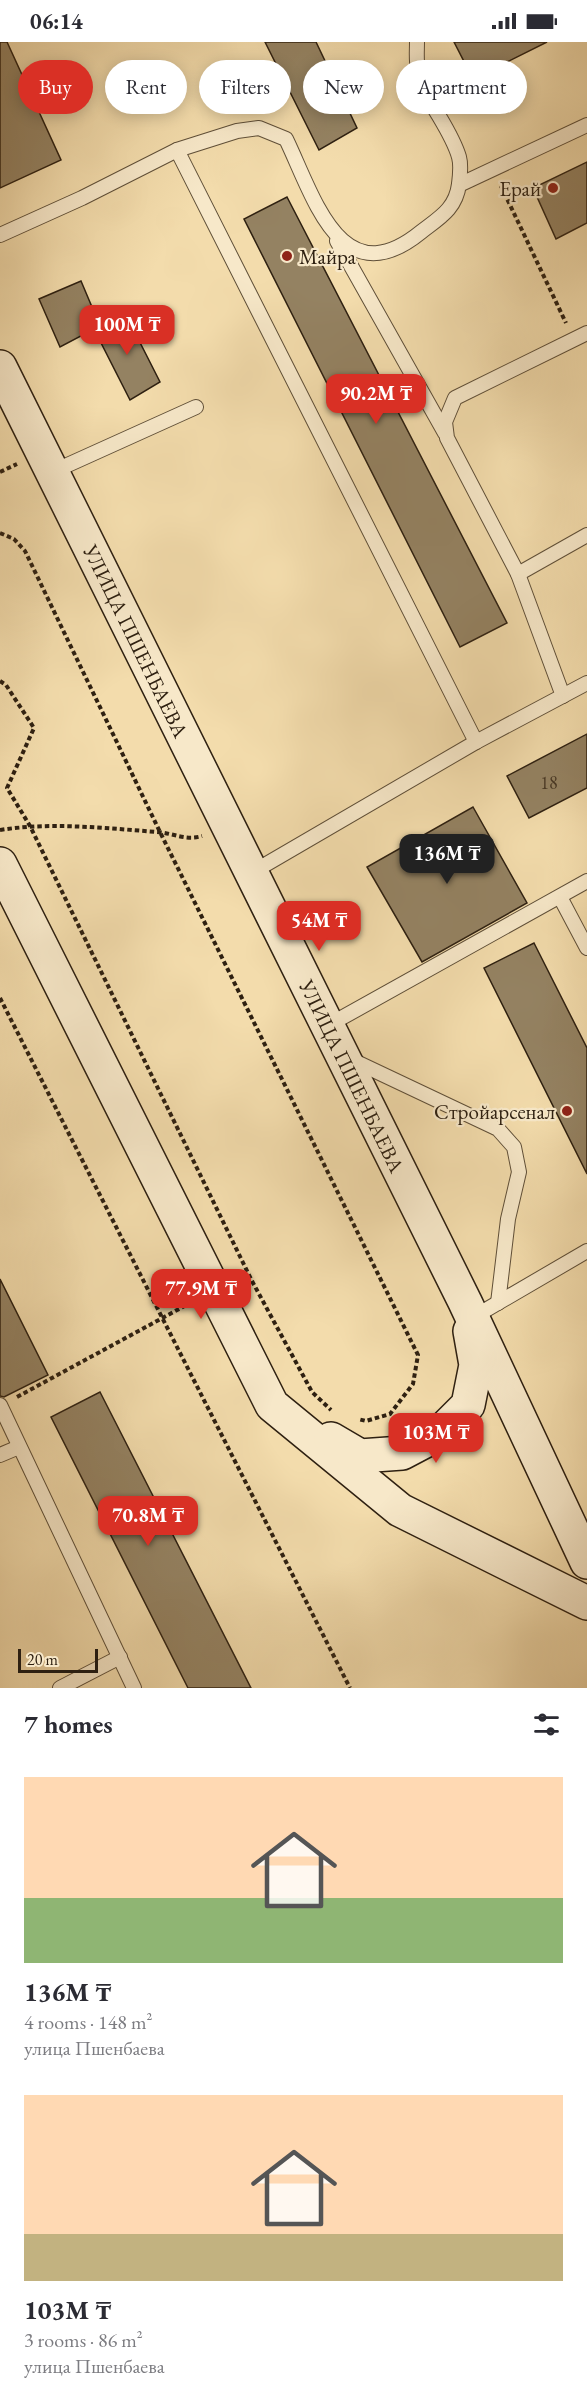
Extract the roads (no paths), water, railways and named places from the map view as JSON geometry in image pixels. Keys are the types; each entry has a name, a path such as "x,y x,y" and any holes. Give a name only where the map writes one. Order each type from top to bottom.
{"main road":[{"name":"УЛИЦА ПШЕНБАЕВА","path":"0,367 342,1056 478,1308 587,1562"},
{"path":"0,864 272,1405 400,1510 587,1603"},
{"path":"272,1405 360,1456 402,1453 440,1433 468,1405 476,1365 478,1308"}],"lane":[{"path":"330,228 350,248 369,255 404,246 452,207 459,185 459,157 423,87 418,69 417,42"},
{"path":"459,185 587,125"},
{"path":"0,235 82,198 177,150 237,131 259,128 286,139 330,228 447,438 518,574 563,696"},
{"path":"177,150 476,742"},
{"path":"447,438 446,422 455,398 587,333"},
{"path":"52,472 196,407"},
{"path":"518,574 587,535"},
{"path":"251,873 476,742 587,683"},
{"path":"327,1026 587,881"},
{"path":"560,897 587,948"},
{"path":"342,1056 498,1129 513,1147 519,1172 508,1219 478,1308"},
{"path":"478,1308 587,1251"},
{"path":"0,1406 134,1688"},
{"path":"0,1455 19,1447"},
{"path":"60,1688 120,1658"}],"place":[{"name":"Ерай","path":"553,188"},
{"name":"Майра","path":"287,256"},
{"name":"Стройарсенал","path":"567,1111"}]}
